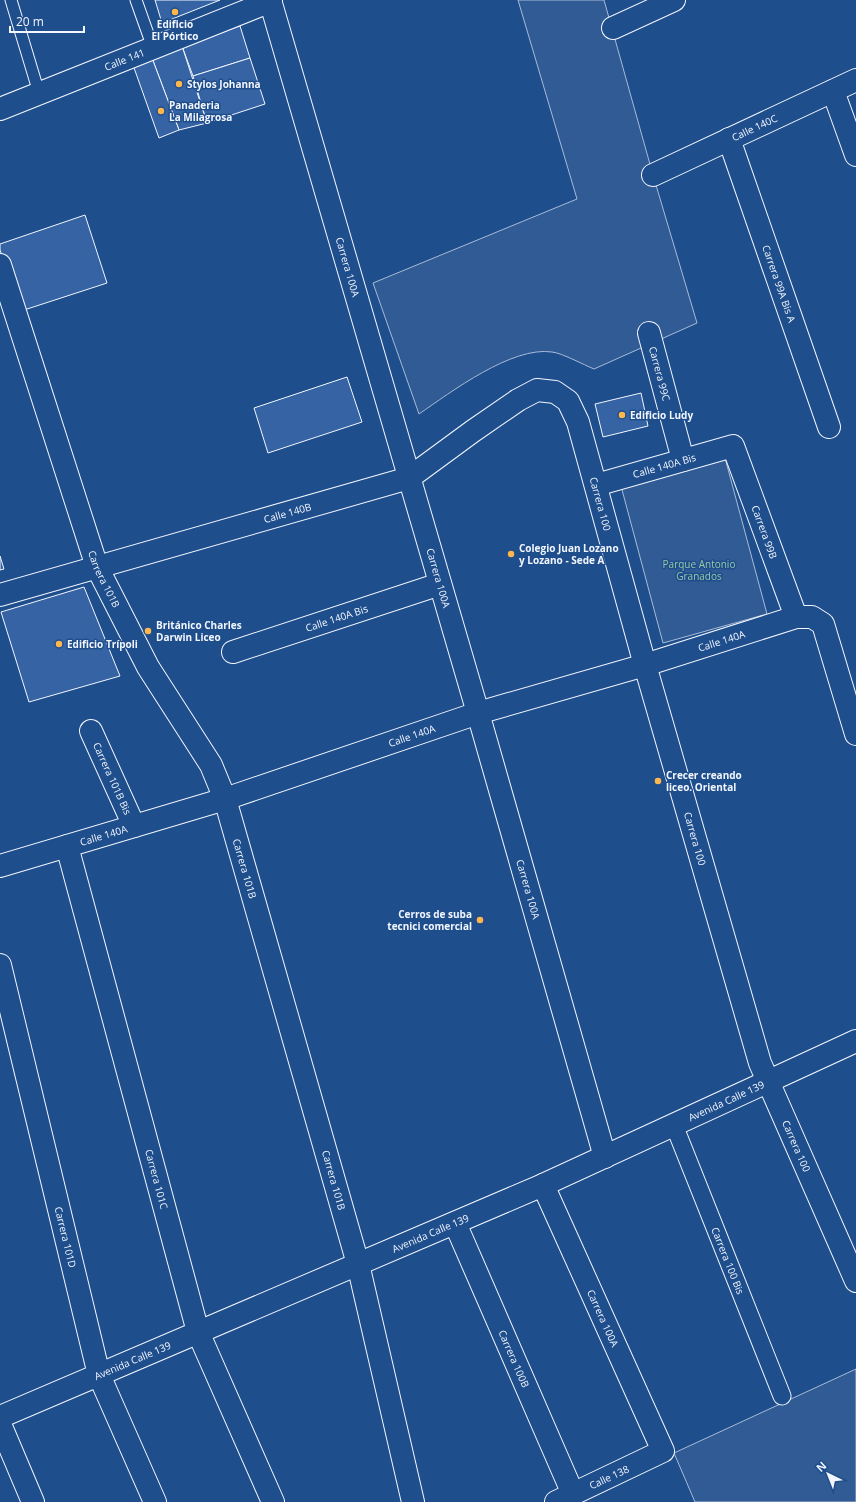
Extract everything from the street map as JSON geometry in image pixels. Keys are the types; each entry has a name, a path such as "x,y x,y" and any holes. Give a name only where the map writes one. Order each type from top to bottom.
{"street":[{"path":"613,28 674,0"},
{"name":"Calle 141","path":"0,108 270,1"},
{"name":"Carrera 100A","path":"270,1 478,713 605,1157"},
{"name":"Calle 140C","path":"653,175 856,80"},
{"path":"833,90 856,155"},
{"name":"Carrera 99A Bis A","path":"729,140 829,427"},
{"name":"Carrera 101B","path":"0,265 97,567 148,667 211,764 225,799 358,1264 413,1502"},
{"name":"Carrera 99C","path":"649,333 683,460"},
{"name":"Calle 140B","path":"0,595 409,478 518,400 537,390 555,392"},
{"name":"Carrera 100","path":"555,392 568,401 578,422 645,665 760,1063 856,1281"},
{"name":"Calle 140A Bis","path":"596,485 732,446"},
{"name":"Carrera 99B","path":"732,446 796,617"},
{"name":"Calle 140A Bis","path":"233,652 440,584"},
{"name":"Calle 140A","path":"1,864 225,799 478,713 645,665 796,617 812,616 823,624 856,734"},
{"name":"Carrera 101B Bis","path":"91,731 134,826"},
{"name":"Carrera 101C","path":"67,846 198,1332 273,1502"},
{"name":"Carrera 101D","path":"0,965 99,1374 155,1502"},
{"name":"Avenida Calle 139","path":"0,1417 543,1185 856,1041"},
{"name":"Carrera 100 Bis","path":"674,1125 782,1396"},
{"name":"Carrera 100A","path":"543,1185 663,1452"},
{"name":"Carrera 100B","path":"455,1223 565,1498"},
{"path":"0,1424 33,1502"},
{"name":"Calle 138","path":"565,1498 663,1452"}],"lane":[{"path":"11,0 39,93"},
{"path":"136,0 153,48"}],"green space":[{"path":"518,0 604,0 653,175 697,323 594,369 552,352 536,352 519,356 482,372 419,414 373,283 577,199"},
{"name":"Parque Antonio Granados","path":"725,458 767,614 663,643 621,486"},
{"path":"856,1369 856,1502 695,1502 674,1453"}],"building":[{"name":"Edificio El Pórtico","path":"155,0 220,0 162,23"},
{"path":"240,26 250,58 193,76 182,46"},
{"name":"Stylos Johanna","path":"182,46 207,123 179,130 152,58"},
{"name":"Panaderia La Milagrosa","path":"152,58 179,130 159,138 133,65"},
{"path":"250,58 265,104 207,123 193,76"},
{"path":"85,215 107,283 21,311 0,250 0,244"},
{"path":"347,377 362,422 268,453 254,408"},
{"name":"Edificio Ludy","path":"641,393 648,426 603,437 595,404"},
{"path":"0,556 4,569 0,570"},
{"name":"Edificio Trípoli","path":"84,587 120,676 29,702 1,612"}],"place":[{"name":"Edificio El Pórtico","path":"175,12"},
{"name":"Stylos Johanna","path":"179,84"},
{"name":"Panaderia La Milagrosa","path":"161,111"},
{"name":"Edificio Ludy","path":"622,415"},
{"name":"Colegio Juan Lozano y Lozano - Sede A","path":"511,554"},
{"name":"Británico Charles Darwin Liceo","path":"148,631"},
{"name":"Edificio Trípoli","path":"59,644"},
{"name":"Crecer creando liceo. Oriental","path":"658,781"},
{"name":"Cerros de suba tecnici comercial","path":"480,920"}]}
